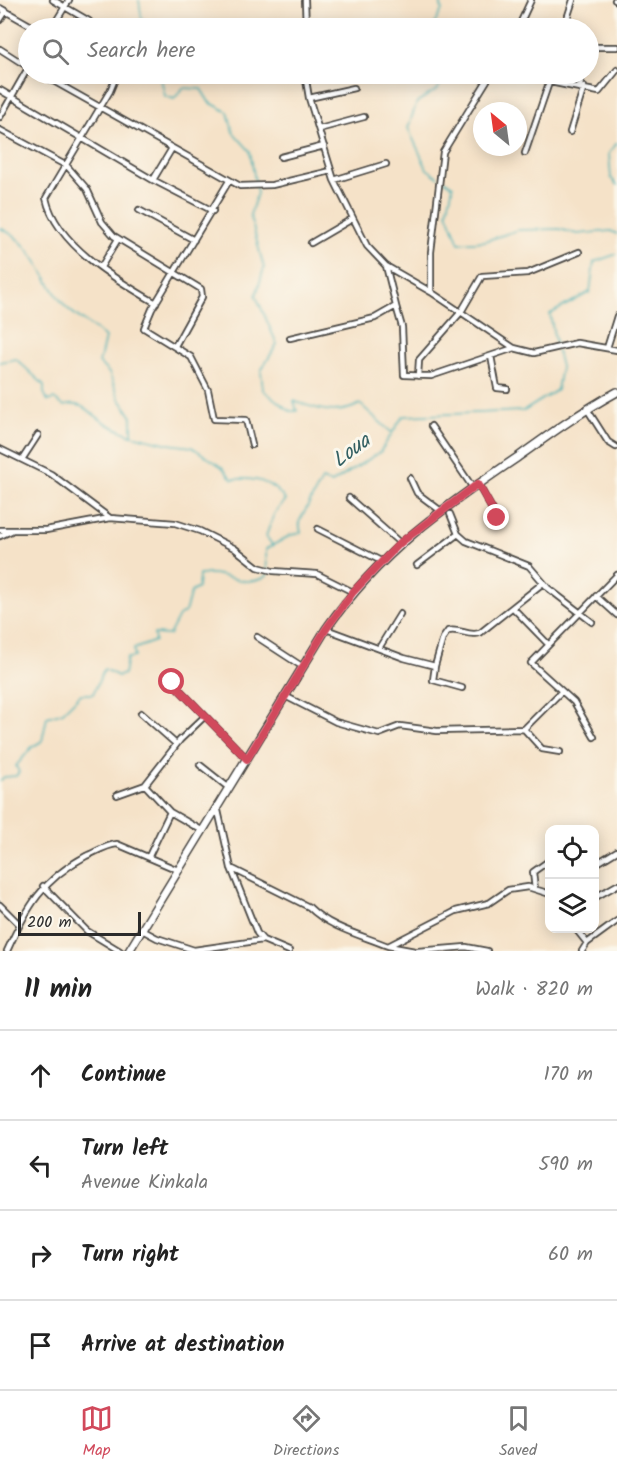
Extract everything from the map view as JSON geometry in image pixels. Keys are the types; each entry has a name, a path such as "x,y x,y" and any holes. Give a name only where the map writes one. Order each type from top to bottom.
{"main road":[{"path":"129,951 326,629 353,592 400,543 441,511 587,409 617,392"}],"street":[{"path":"53,0 83,18"},
{"path":"58,18 69,0"},
{"path":"305,0 306,18"},
{"path":"523,18 531,0"},
{"path":"567,18 573,0"},
{"path":"0,8 18,18"},
{"path":"0,20 6,11"},
{"path":"599,47 617,47"},
{"path":"0,50 18,61"},
{"path":"563,84 599,92 617,70"},
{"path":"0,117 19,84"},
{"path":"59,84 171,150 240,186 272,185 331,171"},
{"path":"113,84 67,166 46,195 47,203 74,244 123,284 156,303"},
{"path":"307,84 334,180 367,246 386,266 431,292 514,348 534,353 577,343 617,350"},
{"path":"431,292 431,252 443,152 485,84"},
{"path":"527,147 549,84"},
{"path":"570,132 582,87"},
{"path":"309,98 354,88"},
{"path":"0,90 153,180 213,211"},
{"path":"320,129 364,117"},
{"path":"0,130 67,166 87,189 108,230 118,239 199,287 203,294 175,346"},
{"path":"281,157 324,146"},
{"path":"153,180 171,150"},
{"path":"334,180 386,165"},
{"path":"229,181 156,303 144,328 175,346 194,361 208,390 214,419 246,420 252,445"},
{"path":"139,210 194,240"},
{"path":"311,243 352,219"},
{"path":"101,267 118,239"},
{"path":"418,376 419,360 422,355 460,312 482,276 528,273 579,252"},
{"path":"386,266 402,327 402,373 431,376 514,348"},
{"path":"290,338 375,318 396,306"},
{"path":"607,348 617,316"},
{"path":"491,357 497,388 507,389"},
{"path":"587,409 608,442 616,447"},
{"path":"431,426 497,518"},
{"path":"23,458 38,435"},
{"path":"0,449 23,458 51,474 110,518"},
{"path":"410,478 417,493 441,511"},
{"path":"349,498 400,543"},
{"path":"450,514 458,534 470,544 529,566 543,583 592,622"},
{"path":"0,530 46,530 110,518 175,523 191,527 234,548 247,561 266,569 316,574 353,592"},
{"path":"318,529 381,561"},
{"path":"0,536 12,531"},
{"path":"417,565 458,534"},
{"path":"594,737 577,706 531,663 579,611 617,575"},
{"path":"462,688 433,680 442,638 448,631 455,629 474,635 514,609 543,583"},
{"path":"596,596 617,615"},
{"path":"514,609 548,644"},
{"path":"379,648 400,614"},
{"path":"326,629 404,658 435,666"},
{"path":"257,638 303,667"},
{"path":"172,682 247,759"},
{"path":"285,696 336,722 380,734 400,726 436,731 524,729 562,691"},
{"path":"141,713 176,744"},
{"path":"117,795 145,785 176,744 204,717"},
{"path":"524,729 543,749 560,752"},
{"path":"200,765 229,788"},
{"path":"145,785 171,812 203,831"},
{"path":"217,806 231,868 253,926 263,940 289,951"},
{"path":"149,856 171,812"},
{"path":"8,951 19,924 44,886 67,866 112,845 149,856 178,870"},
{"path":"599,862 617,851"},
{"path":"535,889 533,872 545,863"},
{"path":"231,868 309,907 333,925 388,946 417,951 466,947 487,951"},
{"path":"599,895 617,885"},
{"path":"44,886 87,931 120,951"},
{"path":"388,946 456,911 489,903 508,890 535,889 545,893"},
{"path":"0,905 19,924"},
{"path":"582,951 587,943 617,921"},
{"path":"142,930 157,938 195,951 263,940"},
{"path":"579,933 587,943"}],"waterway":[{"path":"139,0 142,18"},
{"path":"438,18 442,10 440,0"},
{"path":"162,84 165,96 174,99 183,88 201,89 209,102 228,112 233,132 250,151 257,193 250,215 264,268 256,296 277,344 261,371 263,390 290,411 297,411 294,401 319,409 335,411 360,404 391,432"},
{"path":"438,177 427,169 408,128 417,102 438,89 440,84"},
{"path":"617,143 609,153 611,178 617,185"},
{"path":"442,179 453,186 447,212 459,243 485,241 518,230 559,229 577,234 611,231 617,234"},
{"path":"0,228 22,243 65,306 105,338 99,363 109,373 119,398 132,417 132,435 192,447 222,467 232,479 262,482 280,493 285,500 274,514 266,536 273,546"},
{"name":"Loua","path":"556,346 550,314 590,292 594,262 617,254"},
{"name":"Loua","path":"0,781 4,777 16,776 19,772 16,766 32,747 42,741 47,717 63,712 81,694 93,694 104,669 118,676 124,674 127,658 135,657 134,649 155,641 154,634 169,635 179,616 185,612 191,592 198,588 199,575 220,575 247,581 267,576 266,549 291,535 301,533 299,522 322,480 332,483 380,452 403,416 524,411 557,390 561,367 557,351"},
{"path":"0,362 16,359 44,385 44,393 48,401 54,399 64,406 80,406 107,424 131,435"}],"route":[{"path":"172,682 247,759 326,629 353,592 393,549 478,484 497,518"}]}
